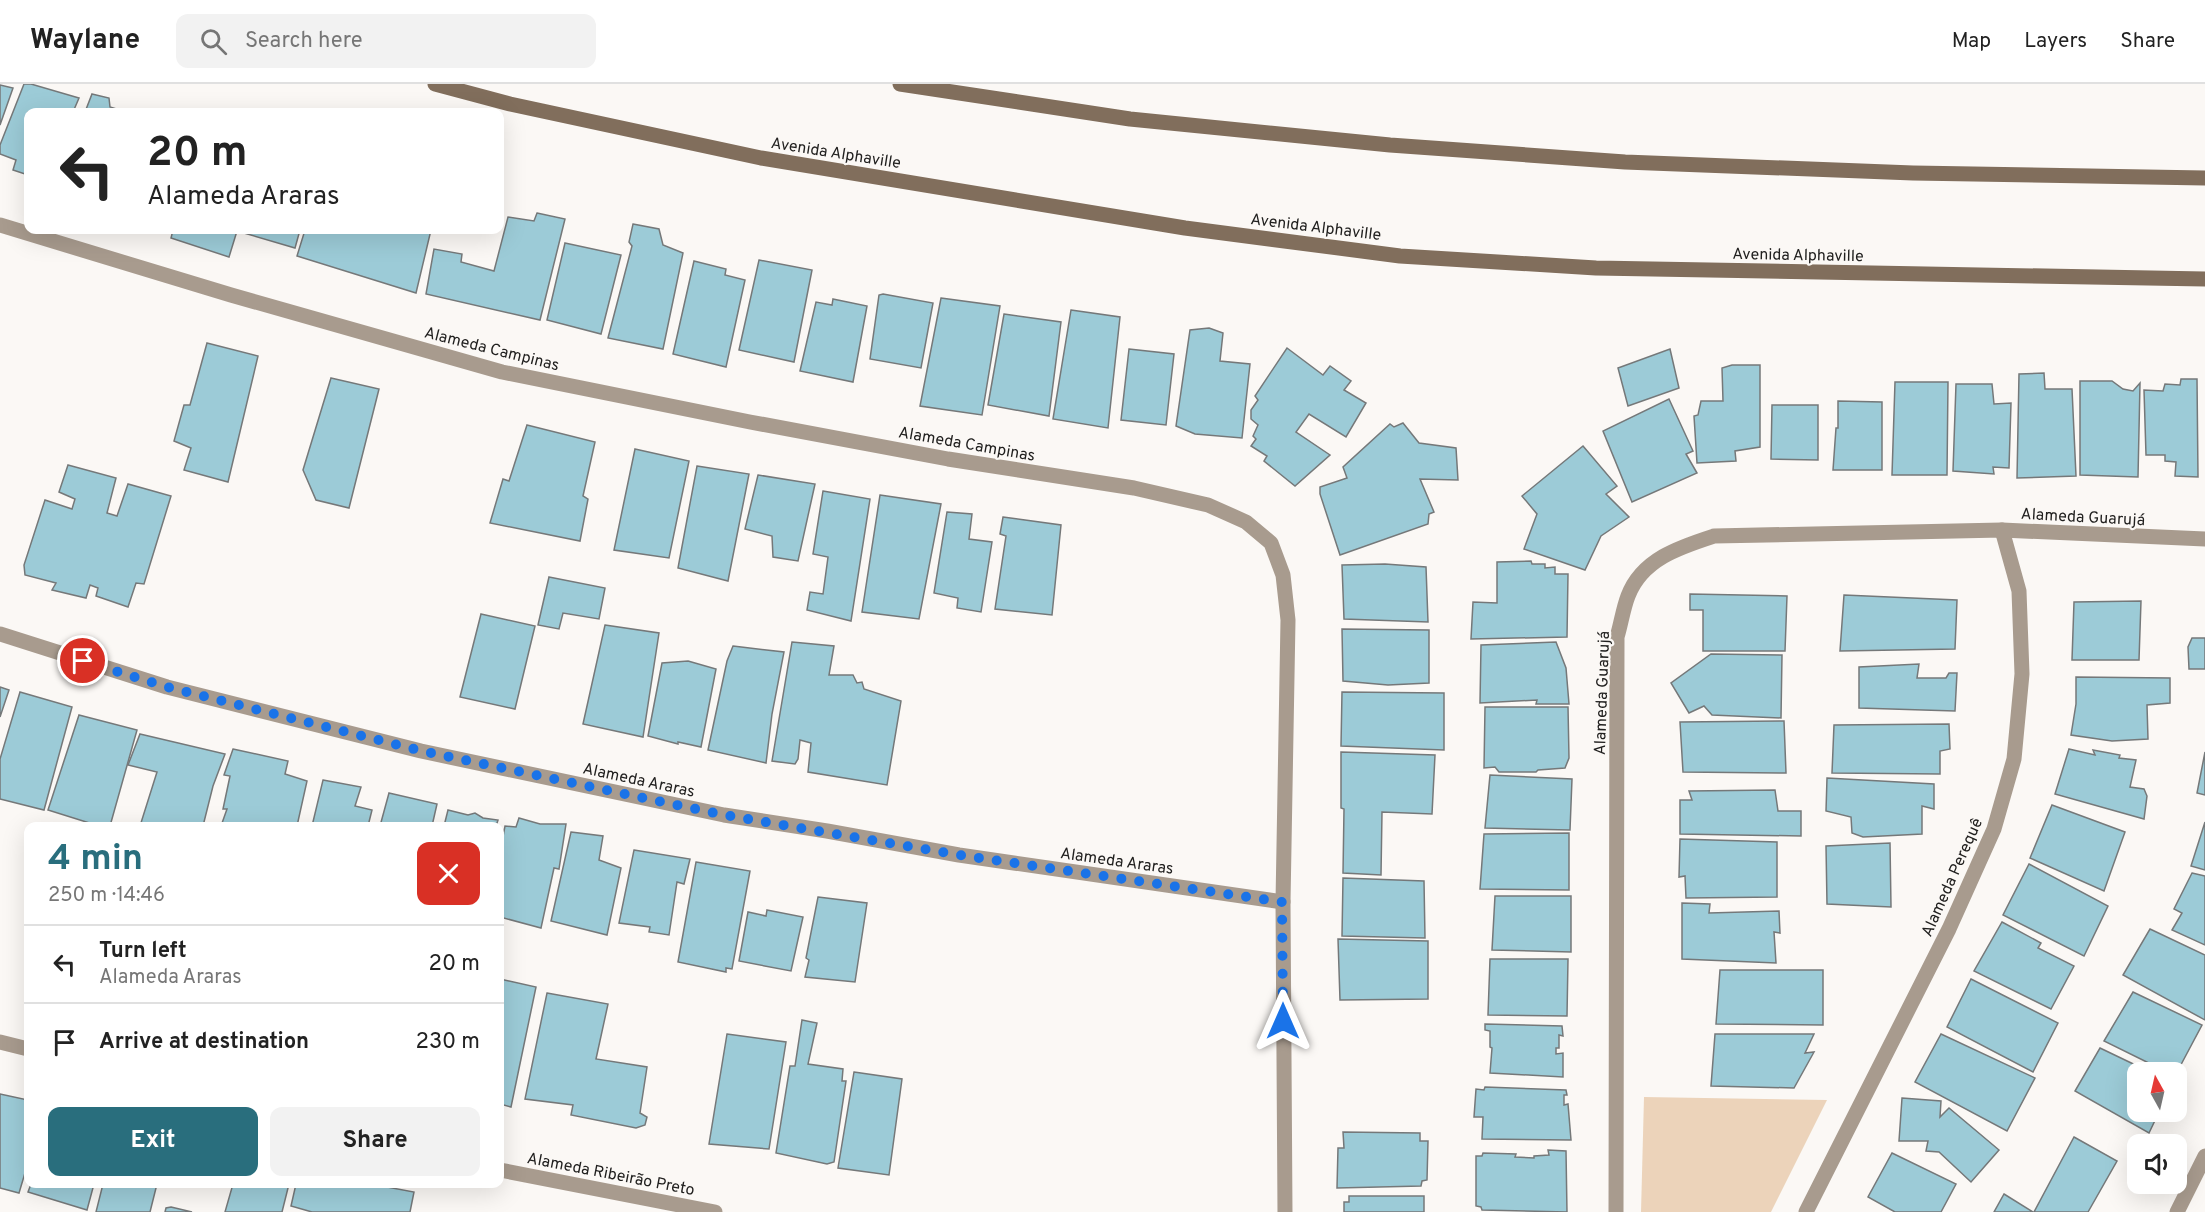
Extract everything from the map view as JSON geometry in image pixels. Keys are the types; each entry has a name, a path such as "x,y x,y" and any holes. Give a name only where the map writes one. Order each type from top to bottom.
{"main road":[{"name":"Avenida Alphaville","path":"435,84 510,104 761,158 1185,228 1400,256 1596,268 2205,279"},
{"path":"900,84 1130,119 1390,145 1625,162 1912,173 2205,178"}],"street":[{"name":"Alameda Campinas","path":"0,225 24,232"},
{"name":"Alameda Campinas","path":"30,234 231,295 502,372 948,459 1134,488 1208,505 1246,522 1271,543 1284,574 1288,620 1282,902 1285,1212"},
{"name":"Alameda Guarujá","path":"1616,1212 1617,637 1629,594 1648,565 1676,548 1714,536 2002,530 2205,539"},
{"name":"Alameda Perequê","path":"1806,1212 1949,929 1997,819 2014,759 2022,674 2019,591 2002,530"},
{"name":"Alameda Araras","path":"0,634 167,687 422,751 700,810 959,855 1282,902"},
{"path":"0,1042 24,1048"},
{"path":"2177,1212 2205,1156"},
{"name":"Alameda Ribeirão Preto","path":"504,1171 716,1212"}],"shaded area":[{"path":"1644,1097 1827,1100 1771,1212 1641,1212"}],"building":[{"path":"24,84 79,98 75,108 24,108 24,174 13,170 16,160 0,154 0,145"},
{"path":"0,85 13,88 0,125"},
{"path":"92,94 109,98 110,107 113,108 87,108"},
{"path":"537,213 565,219 540,320 426,294 434,249 462,254 461,262 494,271 508,217 534,221"},
{"path":"633,224 659,229 663,245 683,253 663,349 608,338 632,246 629,242"},
{"path":"172,234 236,234 229,257 171,238"},
{"path":"247,234 299,234 295,248"},
{"path":"304,234 430,234 416,293 297,256"},
{"path":"565,243 621,255 601,334 547,320"},
{"path":"759,260 812,270 794,362 739,350"},
{"path":"694,261 726,269 725,275 745,280 726,367 673,354"},
{"path":"879,295 933,303 921,368 870,359"},
{"path":"941,298 1000,306 982,415 920,406"},
{"path":"833,299 867,306 853,382 800,371 816,302 832,305"},
{"path":"1071,310 1120,317 1108,428 1053,419"},
{"path":"1004,314 1061,322 1049,416 988,405"},
{"path":"1209,328 1223,333 1220,361 1250,364 1242,438 1195,434 1176,426 1190,330"},
{"path":"207,343 258,356 228,482 184,470 191,448 174,441 184,405 190,405"},
{"path":"1287,348 1323,375 1330,366 1351,381 1344,390 1366,403 1346,437 1309,414 1296,432 1330,455 1295,486 1264,461 1267,456 1251,446 1256,439 1253,436 1258,425 1251,419 1251,410 1258,400 1255,396"},
{"path":"1129,349 1174,354 1166,425 1121,420"},
{"path":"1670,349 1679,388 1628,406 1618,368"},
{"path":"1732,365 1760,365 1760,447 1735,451 1736,461 1697,463 1694,416 1698,415 1701,401 1723,401 1722,368"},
{"path":"2044,373 2045,389 2072,389 2076,476 2017,478 2019,374"},
{"path":"331,378 379,389 349,508 316,500 303,470"},
{"path":"2181,379 2197,379 2198,477 2175,476 2176,462 2165,461 2165,455 2146,455 2144,390 2163,391 2165,384 2180,385"},
{"path":"2080,381 2112,381 2123,389 2133,391 2140,383 2138,477 2080,475"},
{"path":"1895,382 1948,382 1947,475 1892,475"},
{"path":"1956,384 1992,384 1994,404 2011,403 2009,468 1993,467 1994,474 1953,471"},
{"path":"1669,399 1693,451 1686,454 1697,473 1632,502 1603,431"},
{"path":"1838,401 1882,402 1882,470 1833,470 1836,428 1838,428"},
{"path":"1772,405 1818,405 1818,460 1771,459"},
{"path":"1403,423 1419,443 1456,448 1458,480 1420,479 1434,512 1429,514 1428,524 1340,555 1320,494 1320,487 1347,478 1343,467 1390,424 1394,427"},
{"path":"527,425 595,442 583,496 588,499 580,541 490,523 503,479 509,481"},
{"path":"1583,446 1617,486 1606,494 1629,517 1601,536 1585,570 1524,549 1537,514 1522,496"},
{"path":"635,449 689,461 669,558 614,550"},
{"path":"68,465 116,478 107,513 117,516 128,484 171,496 144,584 136,583 128,607 96,596 98,588 90,585 86,598 52,590 56,583 25,575 24,565 45,500 72,509 75,499 59,492"},
{"path":"697,466 749,474 728,581 678,568"},
{"path":"758,475 815,484 798,561 773,557 772,536 745,529"},
{"path":"823,491 870,499 851,621 807,610 810,592 823,594 828,557 813,554"},
{"path":"880,495 941,504 919,619 862,612"},
{"path":"947,512 972,514 969,539 992,542 981,612 957,608 958,598 934,593"},
{"path":"1003,517 1061,525 1052,615 995,609 1006,536 1000,534"},
{"path":"1531,561 1532,564 1545,564 1545,568 1555,567 1555,574 1568,574 1567,637 1471,639 1473,602 1497,603 1497,562"},
{"path":"1385,564 1426,567 1428,622 1344,619 1342,565"},
{"path":"549,577 605,588 599,619 563,613 559,629 538,625"},
{"path":"1690,594 1787,596 1785,651 1703,651 1703,610 1690,610"},
{"path":"1844,595 1957,600 1955,649 1840,651"},
{"path":"2141,601 2139,660 2072,660 2074,602"},
{"path":"481,614 535,626 515,709 460,697"},
{"path":"605,625 659,633 643,737 583,724"},
{"path":"1342,629 1429,630 1429,683 1388,685 1343,681"},
{"path":"2192,638 2205,638 2205,669 2189,669 2188,647"},
{"path":"792,642 834,646 829,675 853,675 857,683 862,682 864,689 901,701 887,785 808,772 811,743 800,740 798,759 795,764 772,761"},
{"path":"1556,642 1566,668 1569,704 1536,704 1537,700 1480,703 1481,645"},
{"path":"733,646 784,652 772,714 766,763 708,750 727,661"},
{"path":"1711,654 1782,655 1781,718 1712,715 1704,706 1689,713 1671,683"},
{"path":"688,661 716,669 701,747 648,736 662,663"},
{"path":"1919,664 1917,678 1946,678 1949,673 1957,673 1955,711 1859,708 1859,667"},
{"path":"2076,677 2170,678 2170,703 2147,705 2148,739 2112,741 2071,735 2076,704"},
{"path":"0,687 9,690 0,717"},
{"path":"20,692 72,707 44,810 0,799 0,759"},
{"path":"1342,692 1444,693 1444,750 1341,746"},
{"path":"1485,707 1568,707 1569,758 1565,768 1536,772 1499,772 1495,767 1484,768"},
{"path":"79,715 137,730 111,822 86,822 48,810"},
{"path":"1784,721 1786,773 1683,772 1680,722"},
{"path":"1949,724 1950,749 1940,751 1940,774 1832,773 1834,725"},
{"path":"140,734 225,754 213,786 204,822 141,822 157,772 128,765"},
{"path":"233,749 288,761 285,774 307,781 298,822 222,822 227,809 223,809 230,776 224,775"},
{"path":"2069,749 2095,755 2093,750 2120,755 2119,758 2136,760 2130,787 2144,789 2147,796 2144,819 2055,794"},
{"path":"1341,752 1435,755 1432,814 1382,812 1381,875 1343,873 1344,809 1341,808"},
{"path":"2205,752 2205,795 2197,793"},
{"path":"1490,775 1572,779 1570,830 1485,828"},
{"path":"1827,778 1934,784 1934,809 1922,806 1922,834 1863,837 1852,833 1851,817 1826,811"},
{"path":"323,780 361,787 355,806 372,810 369,822 313,822"},
{"path":"1775,790 1778,811 1801,811 1801,836 1680,834 1680,800 1692,800 1689,791"},
{"path":"389,793 437,804 433,822 381,822"},
{"path":"2052,805 2125,832 2104,891 2030,858"},
{"path":"448,810 468,815 475,813 483,818 498,820 497,822 445,822"},
{"path":"519,818 540,824 566,824 559,869 554,868 541,928 504,918 504,831 505,826 516,827"},
{"path":"2205,822 2205,870 2191,866"},
{"path":"571,832 603,836 599,860 621,868 607,935 551,921"},
{"path":"1569,833 1569,890 1480,889 1484,834"},
{"path":"1680,839 1777,842 1777,897 1686,898 1685,876 1679,877"},
{"path":"1890,843 1891,907 1827,904 1826,846"},
{"path":"634,850 690,859 684,884 677,882 669,935 649,932 650,927 619,923"},
{"path":"696,862 750,871 732,969 726,968 726,972 678,962"},
{"path":"2029,864 2108,906 2084,956 2003,915"},
{"path":"2192,873 2205,876 2205,945 2172,930 2182,913 2174,909"},
{"path":"1343,878 1424,881 1425,938 1342,936"},
{"path":"1495,896 1571,896 1571,952 1492,950"},
{"path":"818,897 867,903 855,982 805,977 809,960 806,958"},
{"path":"1682,903 1710,904 1709,913 1779,911 1780,933 1774,932 1776,963 1682,959"},
{"path":"767,910 803,917 791,971 739,961 748,912 766,916"},
{"path":"2002,922 2041,943 2038,948 2074,966 2051,1009 1974,971"},
{"path":"2150,929 2205,955 2205,1020 2123,975"},
{"path":"1338,939 1428,941 1428,999 1340,1000"},
{"path":"1490,959 1568,959 1567,1016 1488,1015"},
{"path":"1720,970 1823,970 1823,1025 1716,1024"},
{"path":"1971,979 2058,1023 2033,1072 1947,1027"},
{"path":"504,980 536,987 511,1107 504,1105"},
{"path":"2133,992 2202,1025 2182,1062 2147,1062 2104,1041"},
{"path":"547,993 608,1004 596,1059 647,1067 640,1113 647,1117 645,1125 636,1128 571,1115 573,1105 525,1099"},
{"path":"802,1020 817,1023 808,1064 843,1069 842,1081 846,1081 834,1162 827,1164 776,1153 790,1066 795,1066"},
{"path":"1485,1024 1562,1026 1563,1036 1559,1035 1559,1048 1556,1048 1556,1054 1563,1053 1563,1077 1490,1073 1492,1048 1490,1047 1490,1031 1485,1030"},
{"path":"727,1034 786,1042 769,1149 709,1144"},
{"path":"1715,1034 1814,1034 1805,1053 1814,1052 1794,1088 1711,1086"},
{"path":"1941,1034 2035,1078 2007,1131 1915,1082"},
{"path":"2100,1048 2129,1062 2127,1062 2127,1121 2075,1091"},
{"path":"854,1072 902,1079 889,1175 838,1168"},
{"path":"1485,1087 1566,1090 1564,1105 1568,1104 1571,1140 1482,1139 1483,1117 1474,1117 1476,1089 1484,1090"},
{"path":"0,1094 24,1099 24,1176 19,1193 0,1188"},
{"path":"1902,1098 1941,1101 1940,1117 1949,1108 1999,1150 1971,1182 1939,1152 1926,1151 1928,1141 1899,1141"},
{"path":"2130,1122 2154,1122 2149,1133"},
{"path":"1343,1132 1420,1133 1420,1141 1428,1141 1427,1180 1422,1181 1421,1186 1337,1188 1338,1148 1344,1148"},
{"path":"2074,1137 2117,1161 2088,1212 2034,1212"},
{"path":"1548,1150 1566,1151 1567,1212 1482,1210 1481,1207 1476,1206 1476,1156 1482,1156 1483,1153 1516,1154 1515,1157 1534,1158 1534,1156 1549,1155"},
{"path":"1892,1153 1956,1184 1941,1212 1895,1212 1868,1197"},
{"path":"30,1188 93,1188 87,1210 28,1192"},
{"path":"102,1188 156,1188 150,1212 96,1212"},
{"path":"232,1188 288,1188 282,1212 225,1212"},
{"path":"295,1188 392,1188 414,1192 410,1212 312,1212 291,1206"},
{"path":"2004,1194 2033,1212 1994,1212"},
{"path":"1349,1196 1424,1196 1424,1212 1344,1212 1344,1202 1349,1202"},
{"path":"166,1208 192,1212 165,1212"}],"route":[{"path":"83,661 167,687 422,751 724,815 959,855 1282,902 1283,1021"}]}
